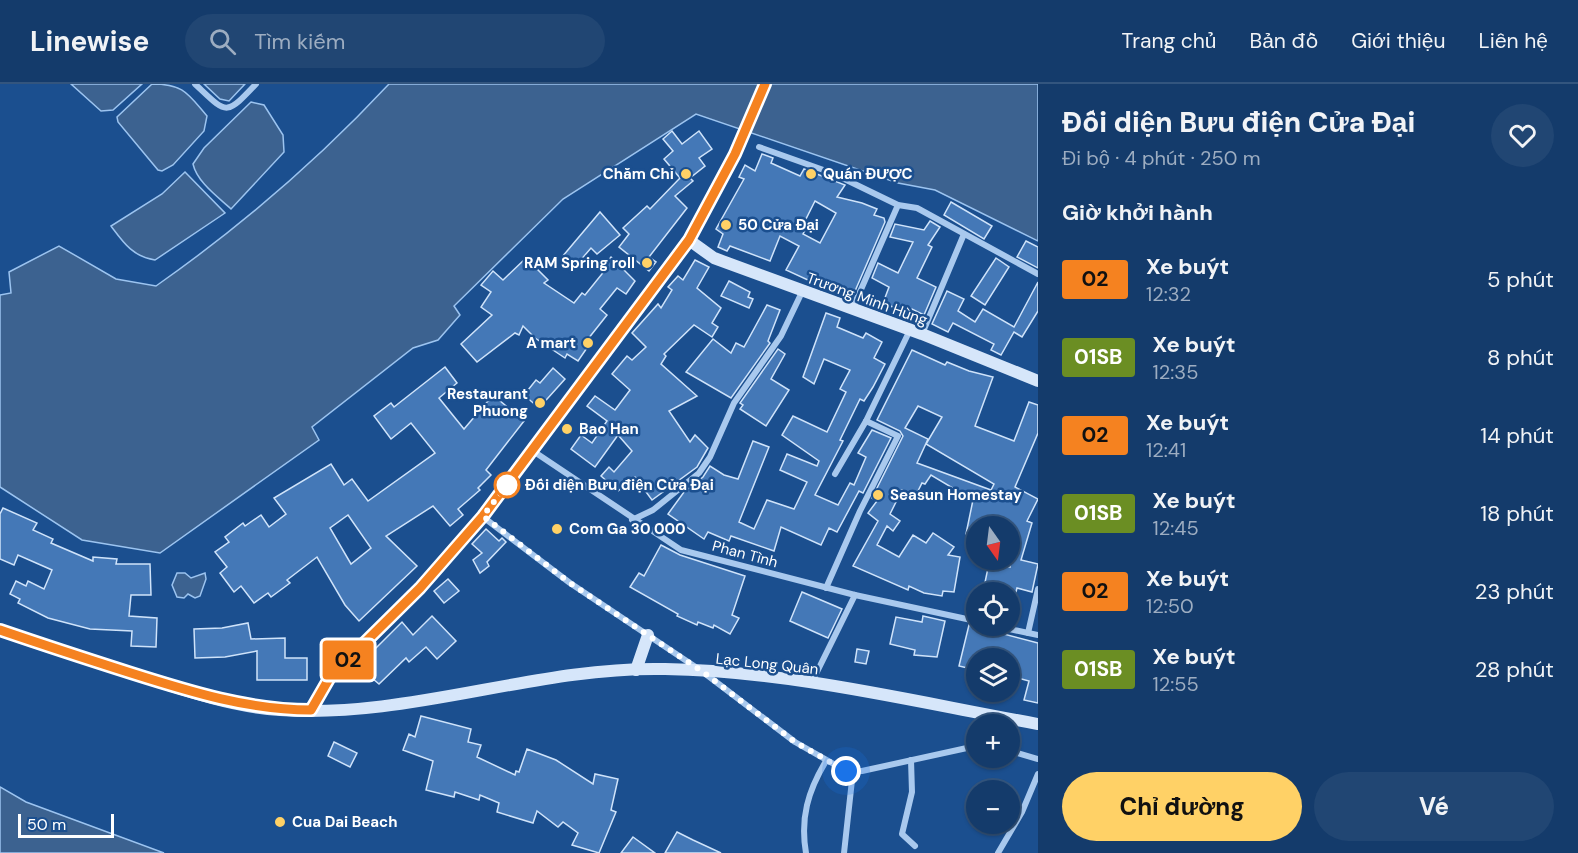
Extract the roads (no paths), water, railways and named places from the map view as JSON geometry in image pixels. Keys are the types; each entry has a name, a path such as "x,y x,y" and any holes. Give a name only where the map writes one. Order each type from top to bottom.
{"street":[{"path":"195,84 220,108 226,109 237,105 256,84"},
{"path":"311,710 330,677 413,596 483,516 689,240 736,150 765,84"},
{"path":"759,147 832,173 898,205 917,208 1038,274"},
{"path":"852,310 898,205"},
{"path":"835,474 916,332 964,234"},
{"name":"Trương Minh Hùng","path":"689,240 714,258 916,332 1038,381"},
{"path":"632,520 653,510 699,473 710,457 734,403 782,336 802,292"},
{"path":"826,588 860,511 898,436 866,421"},
{"name":"Phan Tình","path":"533,450 632,520 681,550 826,588 966,619"},
{"path":"483,516 570,583 703,672 755,714 826,761 846,771 966,748"},
{"path":"1028,633 1038,589"},
{"path":"812,683 855,595"},
{"name":"Lạc Long Quân","path":"0,630 198,694 247,706 282,710 390,704 636,670 703,672 812,683 1038,724"},
{"path":"1020,631 1038,635"},
{"path":"636,670 648,635"},
{"path":"1020,754 1038,759"},
{"path":"911,760 912,792 902,834 915,846"},
{"path":"806,853 802,825 807,801 813,783 826,761"},
{"path":"844,853 853,771"},
{"path":"998,853 1022,812 1038,774"}],"water":[{"path":"71,84 142,84 113,110 101,111"},
{"path":"152,84 178,88 207,116 204,131 173,165 162,171 158,170 118,122 117,117"},
{"path":"204,84 245,84 229,101 220,99"},
{"path":"389,84 1038,84 1038,241 935,190 898,183 696,114 563,199 454,306 460,315 438,340 413,348 312,427 319,440 160,553 82,540 0,487 0,295 11,293 9,272 59,246 116,279 156,286 278,191 335,139"},
{"path":"251,102 264,105 283,135 284,152 231,209 203,183 193,164 204,148"},
{"path":"185,172 225,213 155,260 141,256 124,243 111,226 162,194"},
{"path":"177,573 185,573 191,578 205,573 206,579 200,596 195,598 188,594 184,598 177,597 172,585"},
{"path":"0,787 26,802 164,853 0,853"}],"place":[{"name":"Chăm Chỉ","path":"686,174"},
{"name":"Quán ĐƯỢC","path":"811,174"},
{"name":"50 Cửa Đại","path":"726,225"},
{"name":"RAM Spring roll","path":"647,263"},
{"name":"A mart","path":"588,343"},
{"name":"Restaurant Phuong","path":"540,403"},
{"name":"Bao Han","path":"567,429"},
{"name":"Đối diện Bưu điện Cửa Đại","path":"507,485"},
{"name":"Seasun Homestay","path":"878,495"},
{"name":"Com Ga 30 000","path":"557,529"},
{"name":"Cua Dai Beach","path":"280,822"}]}
